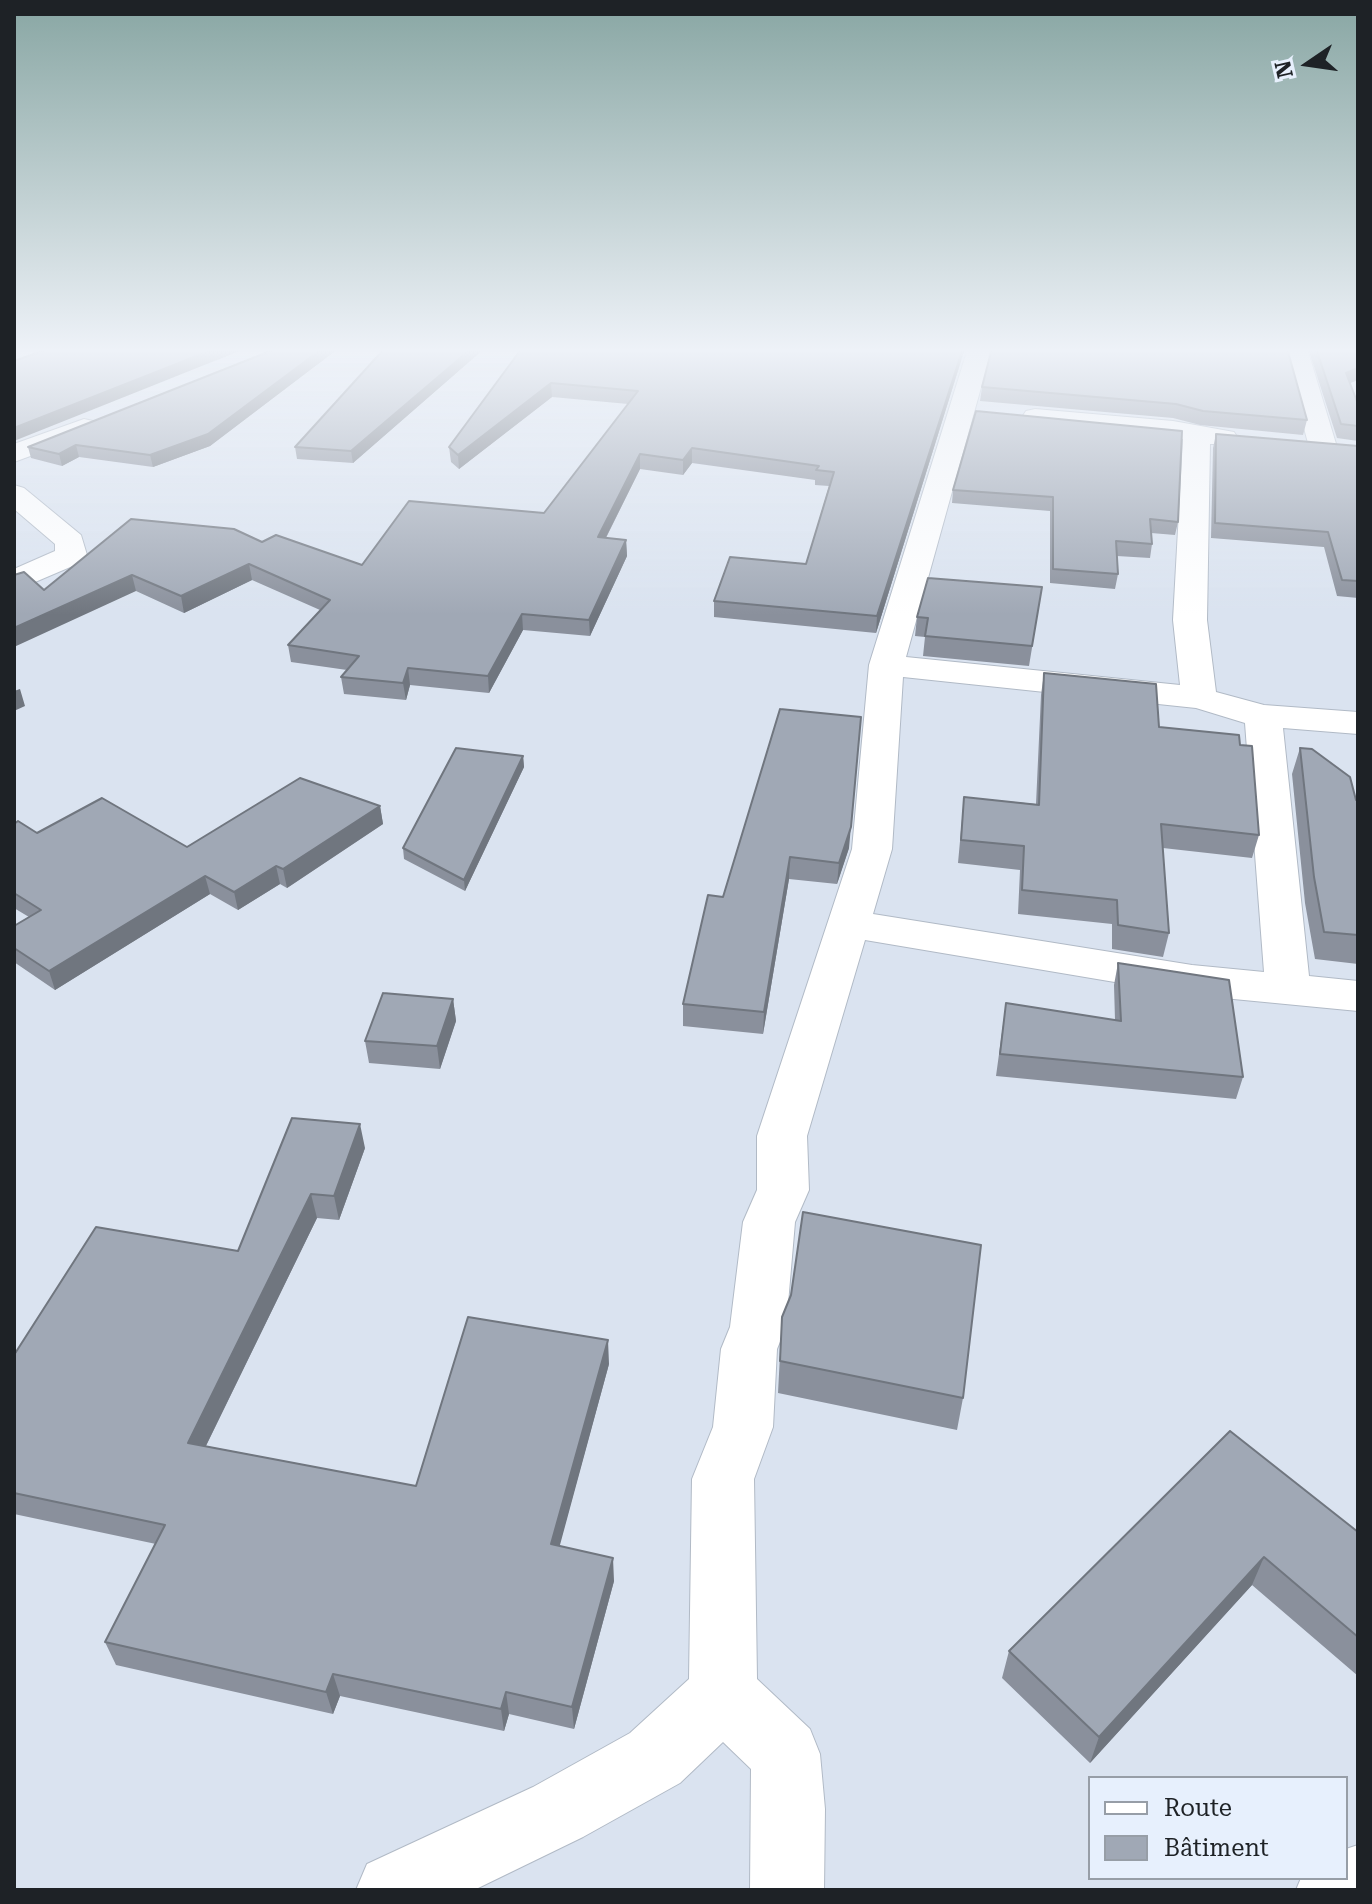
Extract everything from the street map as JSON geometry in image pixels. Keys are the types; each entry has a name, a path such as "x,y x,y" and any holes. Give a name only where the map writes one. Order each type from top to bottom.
{"street":[{"path":"17,452 57,437"},
{"path":"787,1890 789,1809 785,1754 723,1694 723,1479 743,1427 749,1349 758,1327 769,1222 783,1190 782,1136 852,924 872,849 886,665 977,437"},
{"path":"1197,437 1190,620 1199,698"},
{"path":"1207,437 1244,440"},
{"path":"1291,444 1334,448 1330,437"},
{"path":"14,494 70,541 71,555 14,581"},
{"path":"886,665 1199,698 1264,727 1304,752"},
{"path":"1264,727 1358,723"},
{"path":"1264,727 1288,990"},
{"path":"852,924 1192,980 1358,996"},
{"path":"393,1890 558,1812 655,1758 723,1694"},
{"path":"1333,1890 1358,1882"}],"building":[{"path":"54,437 200,437 150,455 76,445 59,454 28,447"},
{"path":"304,437 368,437 351,451 295,447"},
{"path":"456,437 481,437 458,455 449,447"},
{"path":"603,437 934,437 877,616 714,601 730,557 806,564 834,472 816,470 819,466 692,448 683,460 640,454 598,537 626,540 589,620 522,614 488,676 408,668 403,683 341,677 359,656 288,645 330,600 249,564 181,596 132,575 14,628 14,575 24,572 44,590 131,519 234,529 262,542 276,535 362,565 409,501 544,513"},
{"path":"968,437 1182,437 1178,522 1150,519 1152,544 1116,541 1118,574 1053,569 1053,497 953,490"},
{"path":"1216,437 1358,446 1358,581 1342,580 1328,532 1215,523"},
{"path":"928,578 1042,587 1032,646 925,636 928,618 917,617"},
{"path":"1044,673 1156,684 1159,727 1239,735 1240,745 1252,746 1259,835 1161,824 1169,933 1118,925 1117,900 1022,890 1024,846 961,840 964,797 1039,805"},
{"path":"780,709 861,717 851,827 839,863 790,857 764,1012 683,1004 708,895 723,897"},
{"path":"456,748 523,756 464,880 403,848"},
{"path":"1300,748 1312,749 1350,777 1358,800 1358,935 1324,932 1314,877"},
{"path":"300,778 380,806 283,869 276,866 234,892 205,876 49,971 14,948 14,926 41,910 14,893 14,824 18,821 37,833 102,798 187,847"},
{"path":"1118,963 1229,980 1243,1077 1000,1054 1006,1003 1121,1021"},
{"path":"383,993 453,999 437,1046 365,1041"},
{"path":"292,1118 360,1124 334,1196 311,1194 188,1443 416,1486 468,1317 608,1340 551,1544 613,1558 572,1707 506,1692 501,1709 333,1674 326,1692 105,1642 165,1525 14,1493 14,1355 96,1227 238,1251"},
{"path":"803,1212 981,1245 963,1398 780,1361 782,1317 791,1295"},
{"path":"1230,1431 1358,1532 1358,1637 1264,1557 1099,1737 1009,1651"}]}
